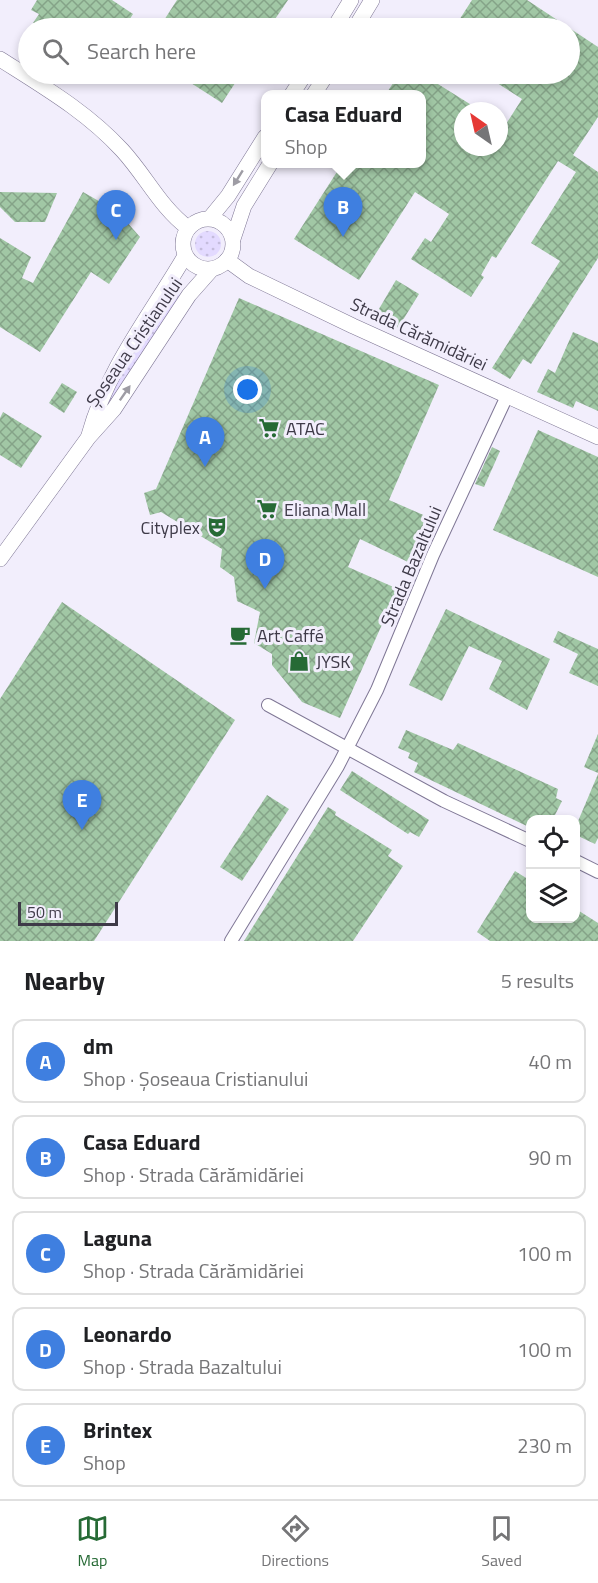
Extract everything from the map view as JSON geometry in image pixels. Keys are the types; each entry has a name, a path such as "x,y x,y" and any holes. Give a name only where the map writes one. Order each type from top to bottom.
{"street":[{"path":"340,18 351,0"},
{"path":"361,18 372,0"},
{"path":"0,59 18,70"},
{"path":"40,84 73,105 97,124 124,152 167,209 188,228"},
{"path":"210,218 228,196 261,143"},
{"path":"233,239 222,223 210,218 200,220 188,228 182,240 185,256 196,267 212,269 227,260 233,248 233,239 244,206 268,168"},
{"name":"Șoseaua Cristianului","path":"88,438 98,402 132,340 185,256"},
{"name":"Strada Cărămidăriei","path":"227,260 249,276 598,437"},
{"name":"Șoseaua Cristianului","path":"0,559 88,438 114,409 189,295 212,269"},
{"name":"Strada Bazaltului","path":"231,941 347,750 377,690 433,555 507,396"},
{"path":"268,705 444,801 526,839"},
{"path":"580,863 598,872"}],"shaded area":[{"path":"208,231 217,235 221,244 217,253 208,257 199,253 195,244 199,235"},
{"path":"172,291 181,296 100,419 115,381"}],"building":[{"path":"37,0 112,0 133,14 130,18 36,18 39,14 31,10"},
{"path":"177,0 288,0 276,18 165,18"},
{"path":"472,0 527,0 554,18 460,18"},
{"path":"580,35 598,47 598,117 573,155 598,172 598,258 531,364 523,359 510,379 492,368 560,261 531,243 576,172 558,161 496,258 492,256 481,275 484,277 471,297 411,259 425,238 431,242 449,214 415,192 359,280 294,239 339,168 426,168 426,90 389,90 392,84 438,84 467,102 454,102 454,156 508,156 508,121 522,99 499,84 580,84"},
{"path":"193,84 234,84 222,103"},
{"path":"0,192 57,193 45,222 15,222 0,207"},
{"path":"83,192 118,212 140,237 109,284 91,272 40,352 0,327 0,238 31,257 22,278 33,283"},
{"path":"396,280 419,294 398,328 376,314"},
{"name":"Eliana Mall","path":"239,298 439,385 389,500 428,517 408,562 360,539 348,567 398,589 340,718 302,702 272,665 272,654 254,643 260,612 237,601 234,577 220,567 222,549 161,512 150,515 144,493 156,489"},
{"path":"573,332 598,343 598,411 576,401 573,408 537,392 548,369 555,373"},
{"path":"62,383 77,392 64,413 49,403"},
{"path":"3,412 42,436 21,468 0,455 0,418"},
{"path":"538,430 598,457 598,577 493,530"},
{"path":"492,447 500,451 484,487 475,484"},
{"path":"62,602 235,720 94,941 0,941 0,699"},
{"path":"446,609 550,659 527,710 489,689 502,661 469,646 442,701 409,685"},
{"path":"558,631 598,649 598,686 569,673 578,654 553,642"},
{"path":"406,730 453,750 458,743 558,789 556,798 562,801 555,815 526,815 526,826 414,772 418,763 408,758 410,753 398,748"},
{"path":"598,734 598,773 584,767"},
{"path":"352,771 429,820 419,837 410,832 408,834 340,790"},
{"path":"598,774 598,838 595,844 580,837 580,817"},
{"path":"267,795 289,809 242,881 220,867"},
{"path":"328,807 336,812 335,815 392,850 388,856 403,866 353,941 244,941"},
{"path":"515,871 526,878 526,923 580,923 580,912 598,923 598,941 490,941 477,932"}],"place":[{"name":"Casa Eduard","path":"343,237"},
{"name":"Laguna","path":"116,240"},
{"name":"ATAC","path":"269,428"},
{"name":"dm","path":"205,467"},
{"name":"Eliana Mall","path":"267,509"},
{"name":"Cityplex","path":"217,527"},
{"name":"Leonardo","path":"265,589"},
{"name":"Art Caffé","path":"240,635"},
{"name":"JYSK","path":"299,661"},
{"name":"Brintex","path":"82,830"}]}
